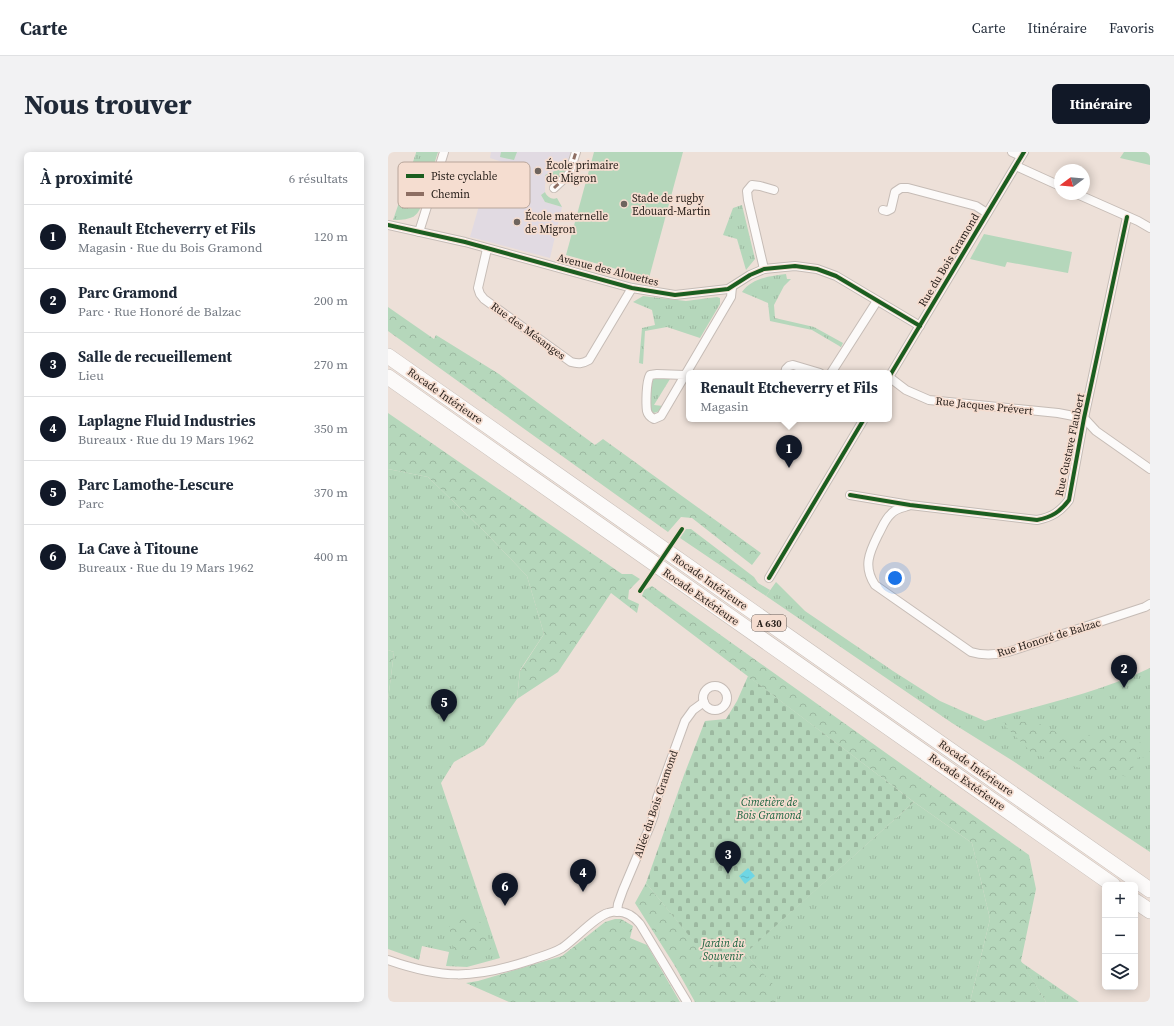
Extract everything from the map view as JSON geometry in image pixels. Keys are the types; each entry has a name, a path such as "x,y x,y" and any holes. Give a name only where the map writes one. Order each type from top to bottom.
{"highway":[{"name":"Rocade Intérieure","path":"388,356 1150,890"},
{"name":"Rocade Extérieure","path":"388,377 1109,882"},
{"path":"1138,903 1150,911"}],"street":[{"path":"441,162 444,152"},
{"path":"554,188 569,174 576,152"},
{"path":"1012,152 1022,154"},
{"name":"Rue du Bois Gramond","path":"892,372 1022,154"},
{"path":"1016,166 1054,183"},
{"path":"764,270 747,191 752,185 774,190"},
{"path":"883,210 887,211 890,209 895,192 901,188 908,188 976,206 987,213"},
{"path":"1090,200 1138,221 1150,228"},
{"path":"419,232 426,208"},
{"name":"Rue Gustave Flaubert","path":"850,495 910,505 1037,520 1048,518 1057,514 1064,508 1069,500 1084,418 1127,217"},
{"name":"Avenue des Alouettes","path":"388,225 465,242 632,288 675,295 722,290 732,287 750,275 764,270 795,266 817,269 836,276 920,326"},
{"name":"Rue des Mésanges","path":"487,249 479,282 480,294 484,299 571,362 578,364 589,360 632,288"},
{"path":"688,370 731,297 732,287"},
{"path":"833,370 877,301"},
{"path":"786,370 789,366 793,365 810,370"},
{"path":"650,375 685,375 661,416 654,419 650,417 648,412 647,380 650,375"},
{"name":"Rue Jacques Prévert","path":"892,379 906,390 929,400 1058,413 1084,418"},
{"path":"1084,418 1096,431 1150,469"},
{"path":"769,578 862,422"},
{"name":"Rue Honoré de Balzac","path":"910,505 898,508 891,513 884,522 870,552 868,560 871,580 875,585 971,652 982,656 1008,652 1145,607 1150,604"},
{"name":"Allée du Bois Gramond","path":"617,912 623,890 654,815 657,798 685,721 693,710 704,702"},
{"path":"388,960 423,971 446,975 476,974 495,970 555,952 572,941 606,913 623,912 635,918 640,924 687,1002"}],"shaded area":[{"name":"École maternelle de Migron","path":"491,152 573,152 569,165 545,175 548,179 545,184 545,192 541,195 545,202 562,207 550,258 470,237 478,208 530,208 530,162 502,162 490,158"}],"green space":[{"path":"438,152 435,162 413,162 416,153"},
{"path":"501,152 517,152 514,160 500,157"},
{"name":"Stade de rugby Edouard-Martin","path":"594,152 683,152 649,278 566,255"},
{"path":"1124,152 1150,152 1150,165 1120,158"},
{"path":"569,165 568,170 560,179 556,177 548,179 545,175"},
{"path":"545,192 550,198 557,198 562,207 545,202 541,195"},
{"path":"398,205 398,208 420,208 414,216 410,218 393,220"},
{"path":"742,205 755,259 746,270 737,239 723,235 733,208"},
{"path":"984,234 1072,252 1068,273 1007,262 1005,267 970,259"},
{"path":"786,274 787,279 791,279 784,286 774,305 775,318 814,327 843,343 841,347 812,330 770,321 768,303 742,292 746,287 762,278"},
{"path":"643,296 686,301 717,297 720,298 720,304 700,338 667,327 645,331 643,364 639,363 642,328 655,325 652,310 633,302"},
{"path":"388,307 434,339 436,335 499,374 595,445 603,439 761,553 752,565 692,518 681,517 668,532 388,331"},
{"path":"654,378 670,379 654,405 663,406 655,413 651,413 649,383"},
{"path":"388,413 622,574 632,574 640,579 629,590 628,599 639,604 637,613 611,593 558,672 517,699 520,671 544,634 527,576 488,535 428,477 388,469"},
{"path":"388,469 428,477 488,535 527,576 544,634 520,670 517,699 484,745 454,762 441,783 500,958 467,967 446,966 449,952 422,946 419,960 388,949 388,700 394,652 388,650"},
{"path":"686,529 691,529 754,577 758,583 770,590 766,596 680,538"},
{"path":"776,582 805,611 893,671 940,701 985,721 1089,692 1150,668 1150,852 1013,761 952,723 766,596"},
{"path":"652,586 1029,855 1036,889 1021,961 1046,1002 970,1002 990,919 972,843 914,802 642,596 644,590"},
{"path":"388,650 394,652 388,700"},
{"name":"Cimetière de Bois Gramond","path":"748,676 914,802 721,975 646,883 684,775 705,721 726,719 737,701"},
{"path":"1034,721 1060,734 1094,736 1150,744 1150,758 1138,757 1129,777 1076,767 1032,753 1002,723"},
{"path":"914,802 972,843 990,919 970,1002 776,1002 778,991 745,953"},
{"path":"646,883 721,974 745,953 779,991 776,1002 695,1002 675,966 635,903"},
{"path":"458,915 473,915 486,928 491,949 479,956 457,956 450,939 450,924"},
{"path":"621,919 633,926 630,938 647,945 680,1002 509,1002 466,983 478,981 562,956 605,922"},
{"path":"1021,962 1079,1002 1046,1002"}],"water":[{"path":"748,868 755,876 745,884 739,876"}],"marked path":[{"path":"554,188 569,174 576,152"}],"cycle path":[{"path":"892,372 1024,152"},
{"path":"850,495 910,505 1037,520 1051,516 1062,508 1069,500 1084,418 1127,217"},
{"path":"388,225 465,242 632,288 675,295 728,289 750,275 764,269 795,266 817,269 836,276 920,326"},
{"path":"769,578 862,422"},
{"path":"640,591 682,529"}],"place":[{"name":"École primaire de Migron","path":"538,171"},
{"name":"Stade de rugby Edouard-Martin","path":"624,204"},
{"name":"École maternelle de Migron","path":"517,222"},
{"name":"Renault Etcheverry et Fils","path":"789,468"},
{"name":"Parc Gramond","path":"1124,688"},
{"name":"Parc Lamothe-Lescure","path":"444,722"},
{"name":"Salle de recueillement","path":"728,874"},
{"name":"Laplagne Fluid Industries","path":"583,892"},
{"name":"La Cave à Titoune","path":"505,906"}],"park label":[{"name":"Jardin du Souvenir","path":"723,949"}]}
